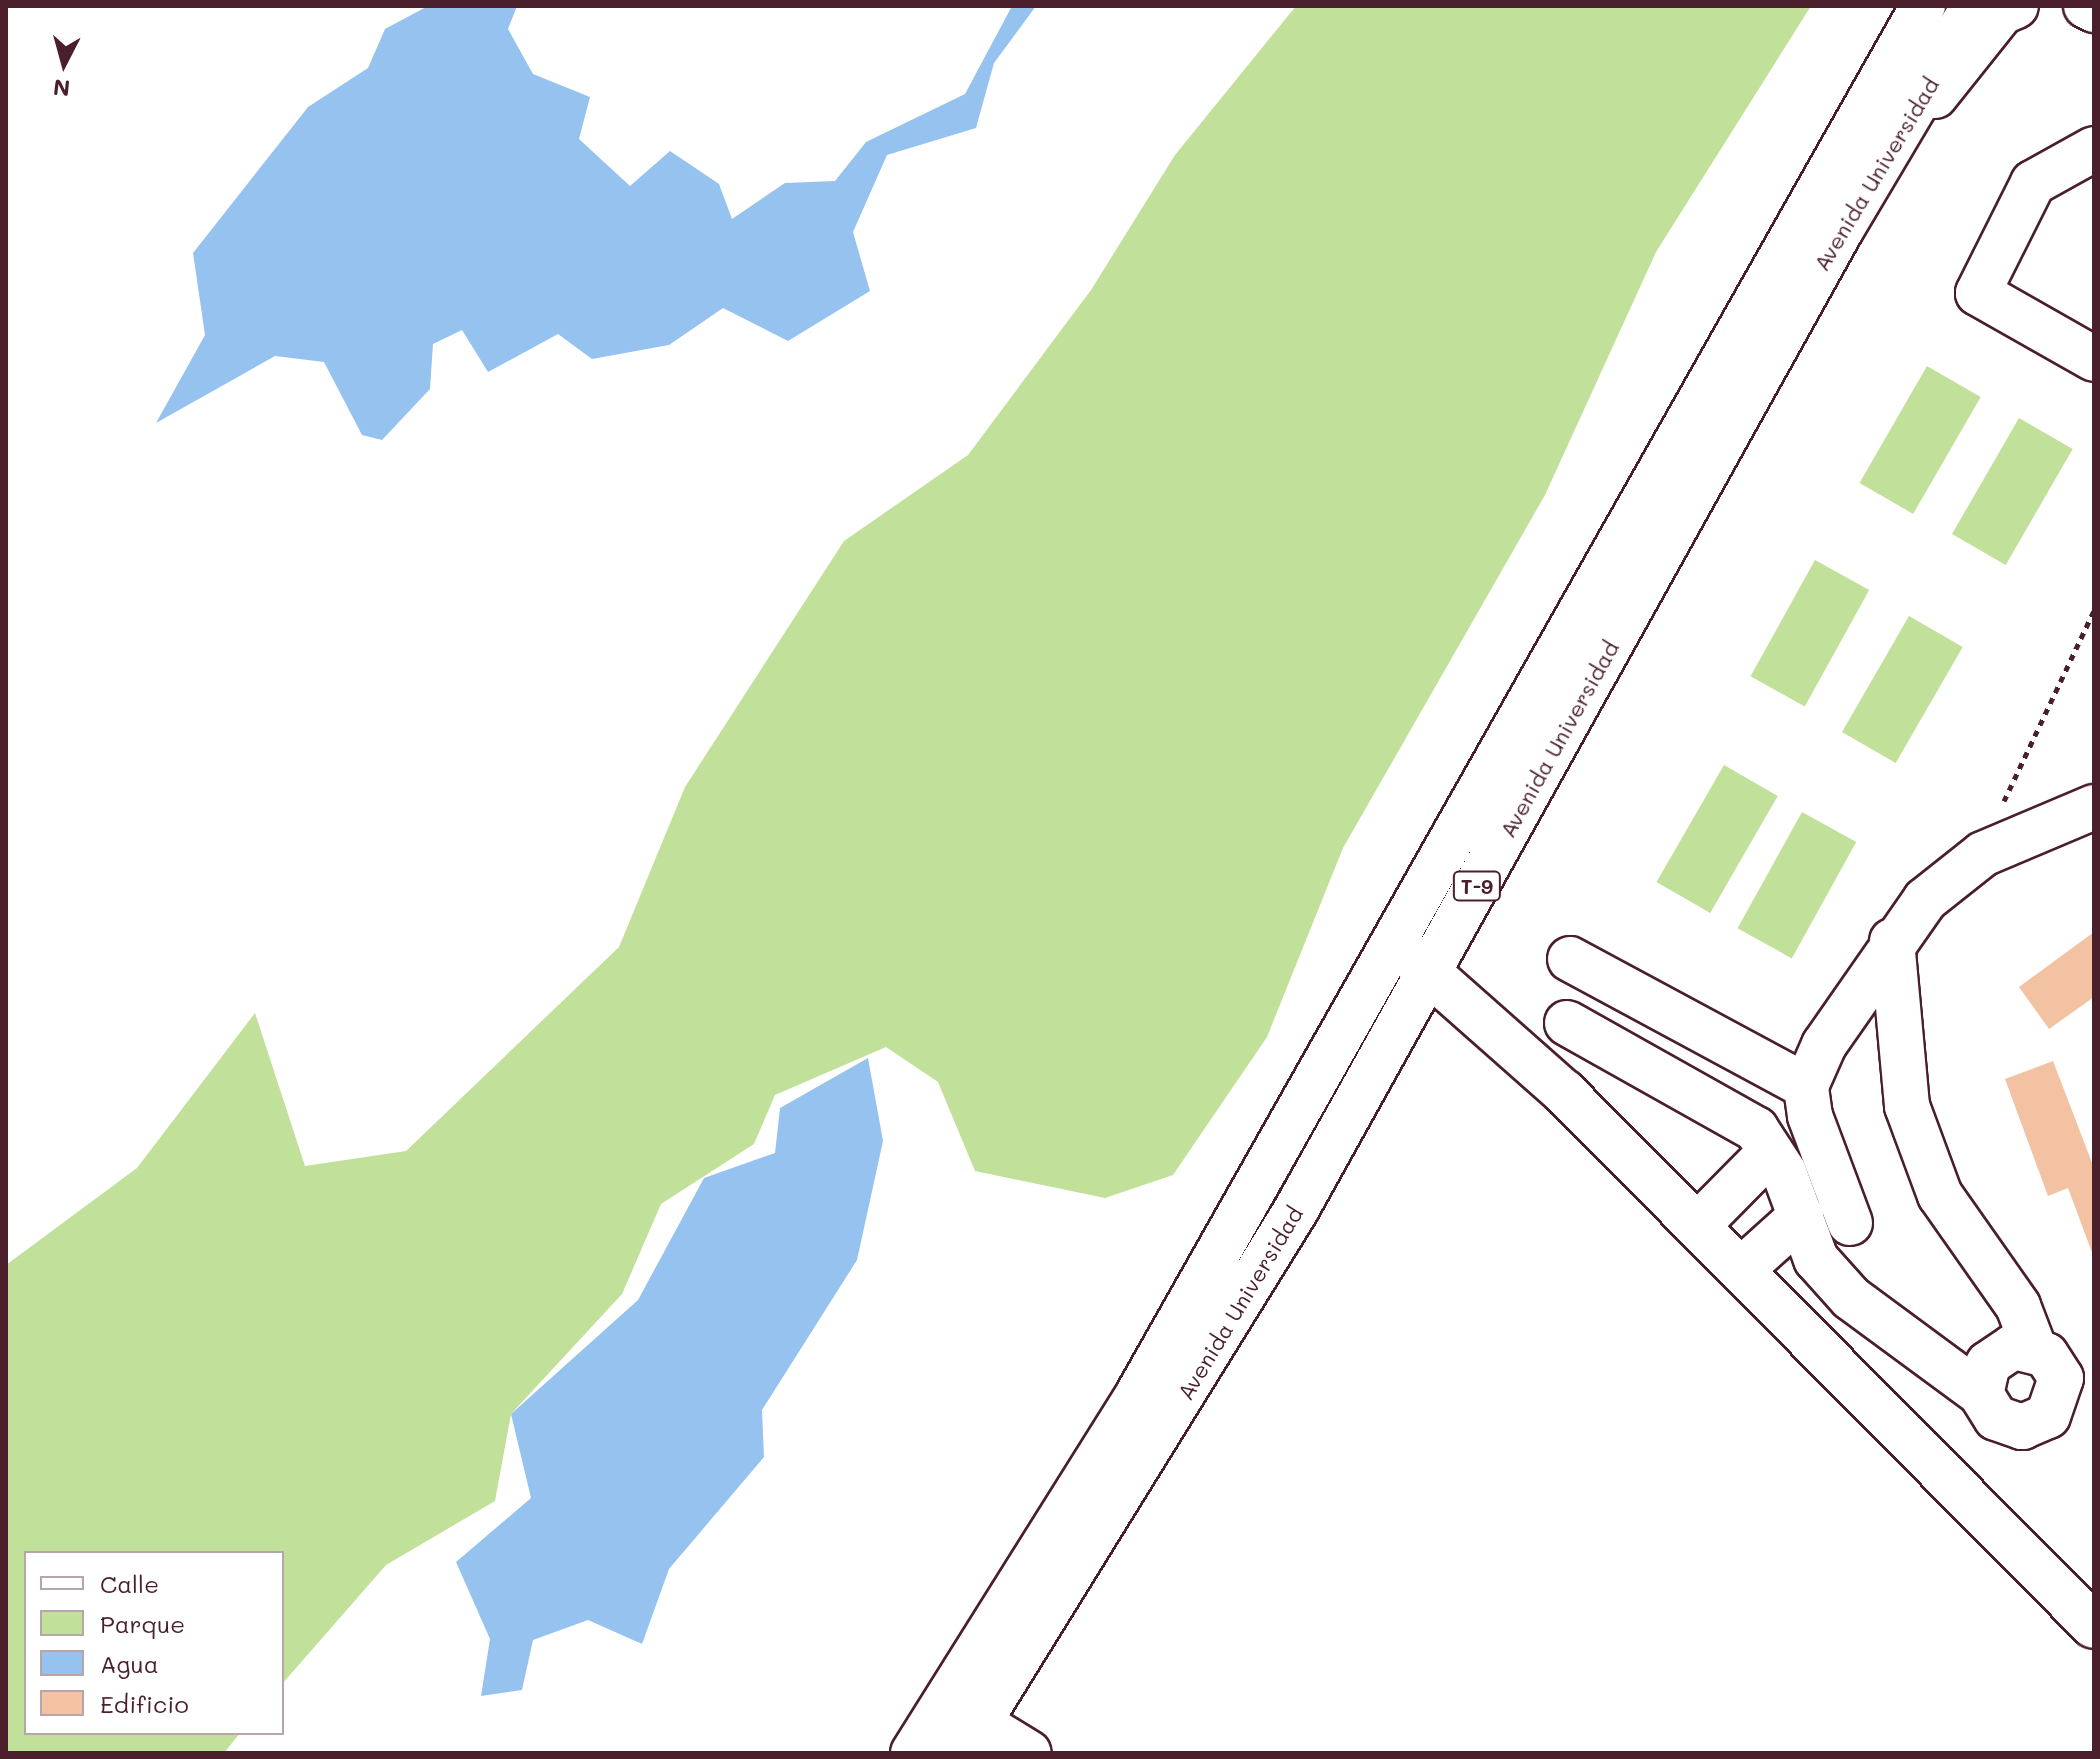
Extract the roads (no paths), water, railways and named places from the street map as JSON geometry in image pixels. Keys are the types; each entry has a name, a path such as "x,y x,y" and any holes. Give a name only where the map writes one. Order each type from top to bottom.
{"main road":[{"name":"Avenida Universidad","path":"913,1753 1138,1394 1396,944 1923,6"},
{"path":"1889,150 2002,12 2016,6"},
{"path":"2086,6 2094,10"},
{"name":"Avenida Universidad","path":"970,1738 1296,1210 1971,7"},
{"path":"2094,149 2033,183 1978,293 2094,359"},
{"path":"1850,1223 1810,1116 1806,1086 1892,941 1925,900 1983,854 2094,807"},
{"path":"1567,1023 1756,1129 1768,1154 1784,1172 1816,1259 1851,1298 1981,1394 2008,1425 2048,1416 2061,1378 2034,1348 2018,1306 1940,1195 1907,1106 1892,941"},
{"path":"1396,944 1564,1092 2094,1626"},
{"path":"1570,959 1806,1086"},
{"path":"1697,1226 1768,1154"},
{"path":"1741,1270 1801,1216"},
{"path":"1981,1394 1995,1356 2034,1348"},
{"path":"970,1738 1029,1753"}],"water":[{"path":"428,6 517,6 508,29 533,74 590,97 579,139 630,186 670,151 719,184 732,219 785,183 835,181 866,142 965,94 1012,6 1036,6 994,63 976,128 887,155 853,232 870,291 788,341 723,308 669,345 592,359 558,334 488,372 462,330 433,344 430,389 382,440 362,435 324,362 275,356 156,423 205,335 193,253 308,107 368,68 385,29"},
{"path":"868,1058 883,1141 857,1260 762,1410 764,1457 669,1569 642,1644 588,1620 533,1640 522,1690 481,1696 490,1639 456,1562 531,1498 511,1414 638,1300 704,1178 775,1153 780,1108"}]}
